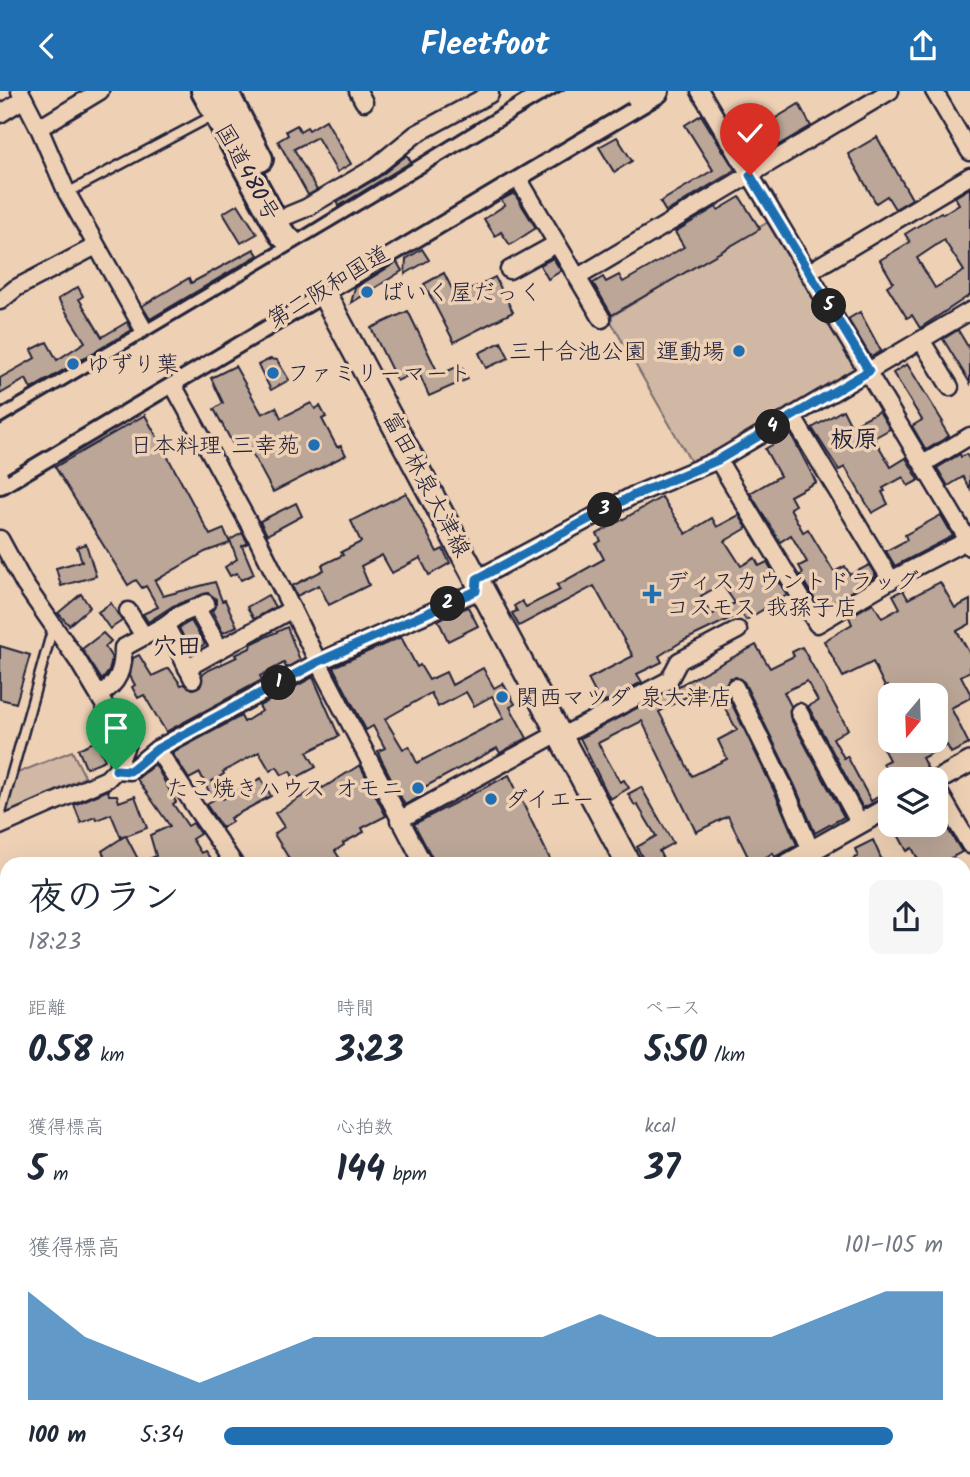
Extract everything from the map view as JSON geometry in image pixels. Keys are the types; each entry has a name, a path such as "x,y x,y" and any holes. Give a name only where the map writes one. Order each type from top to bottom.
{"highway":[{"name":"国道480号","path":"204,91 221,102 289,215 296,227 298,249"},
{"path":"0,425 298,249 554,91"},
{"name":"第二阪和国道","path":"0,440 587,91"},
{"name":"第二阪和国道","path":"0,462 622,91"},
{"name":"第二阪和国道","path":"0,481 656,91"},
{"name":"国道480号","path":"221,102 282,234 298,249 322,290"}],"main road":[{"name":"富田林泉大津線","path":"322,290 625,857"}],"street":[{"path":"39,128 100,91"},
{"path":"700,91 869,371 969,544 891,580 817,624 718,460"},
{"path":"578,277 890,91"},
{"path":"934,91 970,152"},
{"path":"289,215 306,208 374,168 416,134 490,94"},
{"path":"0,114 22,95 67,193 258,540 420,857"},
{"path":"515,173 602,319"},
{"path":"809,272 970,177"},
{"path":"509,270 556,244"},
{"path":"0,301 16,288 96,246"},
{"path":"116,770 130,771 157,749 318,662 476,591 477,579 632,496 718,460 970,311"},
{"path":"921,340 950,387"},
{"path":"792,416 891,580"},
{"path":"923,464 970,436"},
{"path":"0,540 25,585 99,695 127,743 116,770 107,779 0,826"},
{"path":"99,695 107,691 120,676 123,647 177,616 203,609 220,649"},
{"path":"165,625 190,673 249,626 292,609"},
{"path":"128,611 144,636"},
{"path":"399,820 549,738 561,737 669,680 679,661 738,630"},
{"path":"742,692 791,788 811,851"},
{"path":"799,712 860,824"},
{"path":"157,749 229,857"},
{"path":"948,774 970,762"},
{"path":"948,812 967,852"},
{"path":"800,857 878,814"}],"lane":[{"path":"67,193 122,166 221,102"},
{"path":"0,817 53,626"}],"shaded area":[{"path":"770,221 857,367 855,371 735,441 691,462 609,318"},
{"path":"72,751 85,777 5,815 15,774"}],"building":[{"path":"799,104 811,126 768,151 756,130"},
{"path":"701,115 735,170 666,212 660,202 713,170 685,125"},
{"path":"326,120 351,164 337,172 317,137 294,149 317,190 308,195 278,141 288,135 286,131 297,125 300,131 307,127 309,130"},
{"path":"617,137 632,161 614,172 599,147"},
{"path":"877,137 912,199 895,209 887,196 876,203 848,154"},
{"path":"407,155 411,162 339,206 337,202 379,177"},
{"path":"970,188 970,295 920,328 912,315 907,318 887,286 893,282 880,260 910,242 905,234 959,204 955,197","holes":["944,240 964,271 935,288 917,258"]},
{"path":"514,193 536,228 510,245 501,232 495,236 484,219 505,205 501,200"},
{"path":"740,197 760,229 612,315 593,283 603,277 606,282 619,275 623,282 684,247 675,232 716,207 718,210"},
{"path":"238,204 257,234 241,243 223,213"},
{"path":"254,249 258,255 150,319 142,306 189,278 191,283"},
{"path":"422,249 429,260 405,274 406,259"},
{"path":"553,258 561,271 548,279 540,265"},
{"path":"397,262 402,271 351,303 355,288"},
{"path":"444,273 456,297 495,277 513,312 454,342 424,284"},
{"path":"78,287 83,296 79,299 102,337 127,322 132,330 31,389 26,379 0,394 0,378 35,358 31,350 47,342 57,360 85,342 58,299"},
{"path":"408,311 439,375 461,365 468,379 429,396 418,371 397,381 371,328"},
{"path":"860,312 881,351 871,357 848,319"},
{"path":"958,330 970,350 970,383 943,339"},
{"path":"501,342 509,358 486,368 479,353"},
{"name":"ファミリーマート","path":"270,359 277,360 289,380 271,390 258,365"},
{"path":"907,364 949,436 926,450 912,426 922,420 893,373"},
{"path":"235,366 262,414 276,407 281,418 311,403 315,409 320,406 326,417 322,419 337,447 341,446 346,455 273,492 246,442 235,448 214,409 223,403 211,378"},
{"path":"843,410 851,426 879,411 890,429 874,438 891,467 906,458 919,480 908,486 903,477 883,488 885,491 882,492 888,504 872,513 845,467 839,470 812,428"},
{"path":"145,415 210,535 224,529 230,543 205,552 155,581 163,596 215,582 222,601 225,600 237,626 223,633 212,611 216,599 208,593 173,606 148,622 143,614 158,607 146,586 142,588 136,580 128,585 55,467"},
{"path":"791,434 816,482 790,496 795,505 790,508 803,532 808,529 834,572 845,566 850,575 869,565 876,576 821,610 800,575 803,573 799,566 807,562 791,535 780,542 750,493 780,476 765,449"},
{"path":"960,454 961,457 966,454 970,460 970,489 963,477 948,486 937,468"},
{"path":"406,493 437,552 443,549 450,563 429,575 420,558 392,573 382,555 361,566 369,585 329,605 319,585 297,596 292,586 324,570 322,565 361,542 351,521"},
{"path":"662,497 686,534 712,518 717,527 739,515 747,528 725,541 741,566 755,558 759,566 767,562 787,595 746,620 741,613 683,641 659,656 662,662 637,674 642,682 601,704 588,679 633,656 594,586 519,626 512,613 517,611 514,606 522,601 526,607 560,590 557,585 604,559 596,544 601,541 597,534","holes":["722,584 735,603 711,615 701,596"]},
{"path":"296,503 302,516 267,535 260,521"},
{"path":"941,515 953,536 895,566 886,551 907,540 905,535"},
{"path":"242,533 248,543 242,546 254,574 241,580 237,573 230,576 225,567 237,559 230,540"},
{"path":"86,544 96,576 61,586 56,568 82,561 77,547"},
{"path":"940,582 955,608 970,600 970,624 957,631 970,654 970,671 961,676 970,698 951,708 969,744 951,753 948,747 948,683 883,683 873,662 843,677 824,641 852,624 849,617 873,603 882,618 900,608 893,595 903,590 908,599"},
{"path":"81,594 90,607 69,625 58,613"},
{"path":"268,595 275,607 254,619 247,607"},
{"path":"111,603 122,621 110,629 98,612"},
{"path":"468,607 478,626 448,641 438,620"},
{"path":"191,621 205,644 191,652 179,628"},
{"path":"287,627 300,660 286,668 284,663 260,676 262,680 166,732 144,695 138,698 132,687 135,685 130,676 133,658 139,655 152,676 169,668 181,685 193,689 201,685 202,675 209,670 237,657 235,655 250,648 251,644"},
{"path":"103,633 111,641 105,647 112,658 109,671 102,680 82,649"},
{"path":"401,637 417,667 420,665 429,680 446,672 452,685 483,668 494,688 503,683 515,704 510,707 527,738 500,753 497,748 419,790 422,796 405,805 378,751 385,748 373,726 366,730 333,667","holes":["466,692 474,706 492,696 504,718 417,763 409,746 403,749 385,719 431,693 438,707"]},
{"path":"756,645 770,668 794,656 792,652 802,647 848,729 833,738 844,758 847,756 871,801 878,797 878,800 863,808 808,706 818,701 807,681 784,692 791,706 790,717 844,817 815,833 744,682 736,677 730,678 725,686 726,692 797,845 775,857 773,853 766,857 748,857 728,816 696,832 642,721 598,743 620,782 624,780 629,788 610,799 580,738","holes":["704,687 714,705 721,701 737,730 718,740 727,759 692,776 659,712"]},
{"path":"0,646 30,655 16,703 0,699"},
{"path":"313,677 339,736 307,752 316,767 294,779 290,771 282,775 277,767 270,771 259,752 223,772 224,774 212,781 223,799 261,778 271,796 230,818 232,822 222,828 206,804 213,800 200,773 189,779 172,753 241,716 244,722 262,711 259,706"},
{"path":"96,741 105,760 86,768 78,749"},
{"path":"885,753 932,753 922,758 927,767 885,767 883,763 889,760"},
{"path":"155,764 176,802 173,804 188,826 193,823 200,834 192,839 201,853 205,851 209,857 154,857 156,856 150,835 170,826 137,779"},
{"path":"360,765 386,816 362,828 364,832 343,843 344,845 335,851 339,857 288,857 274,834 284,827 275,813 321,785 323,788"},
{"name":"ダイエー","path":"509,775 549,857 432,857 414,824"},
{"path":"641,787 673,843 659,851 662,857 642,857 637,847 656,836 628,794"},
{"path":"108,790 109,795 117,795 119,802 135,796 147,828 126,836 137,857 105,857 102,851 125,836 121,838 111,814 81,823 74,805"},
{"path":"948,829 962,852 953,857 917,857 912,848 907,851 899,837 948,837"},
{"path":"873,840 880,857 856,857 855,849"}],"place":[{"name":"ばいく屋だっく","path":"367,292"},
{"name":"三十合池公園 運動場","path":"739,351"},
{"name":"ゆずり葉","path":"73,364"},
{"name":"ファミリーマート","path":"273,373"},
{"name":"日本料理 三幸苑","path":"314,445"},
{"name":"ディスカウントドラッグ コスモス 我孫子店","path":"652,594"},
{"name":"関西マツダ 泉大津店","path":"502,697"},
{"name":"たこ焼きハウス オモニ","path":"418,788"},
{"name":"ダイエー","path":"491,799"}],"district":[{"name":"板原","path":"854,439"},
{"name":"穴田","path":"177,646"}],"route":[{"path":"116,770 130,771 157,749 318,662 476,591 477,579 632,496 718,460 869,371 750,175"}]}
